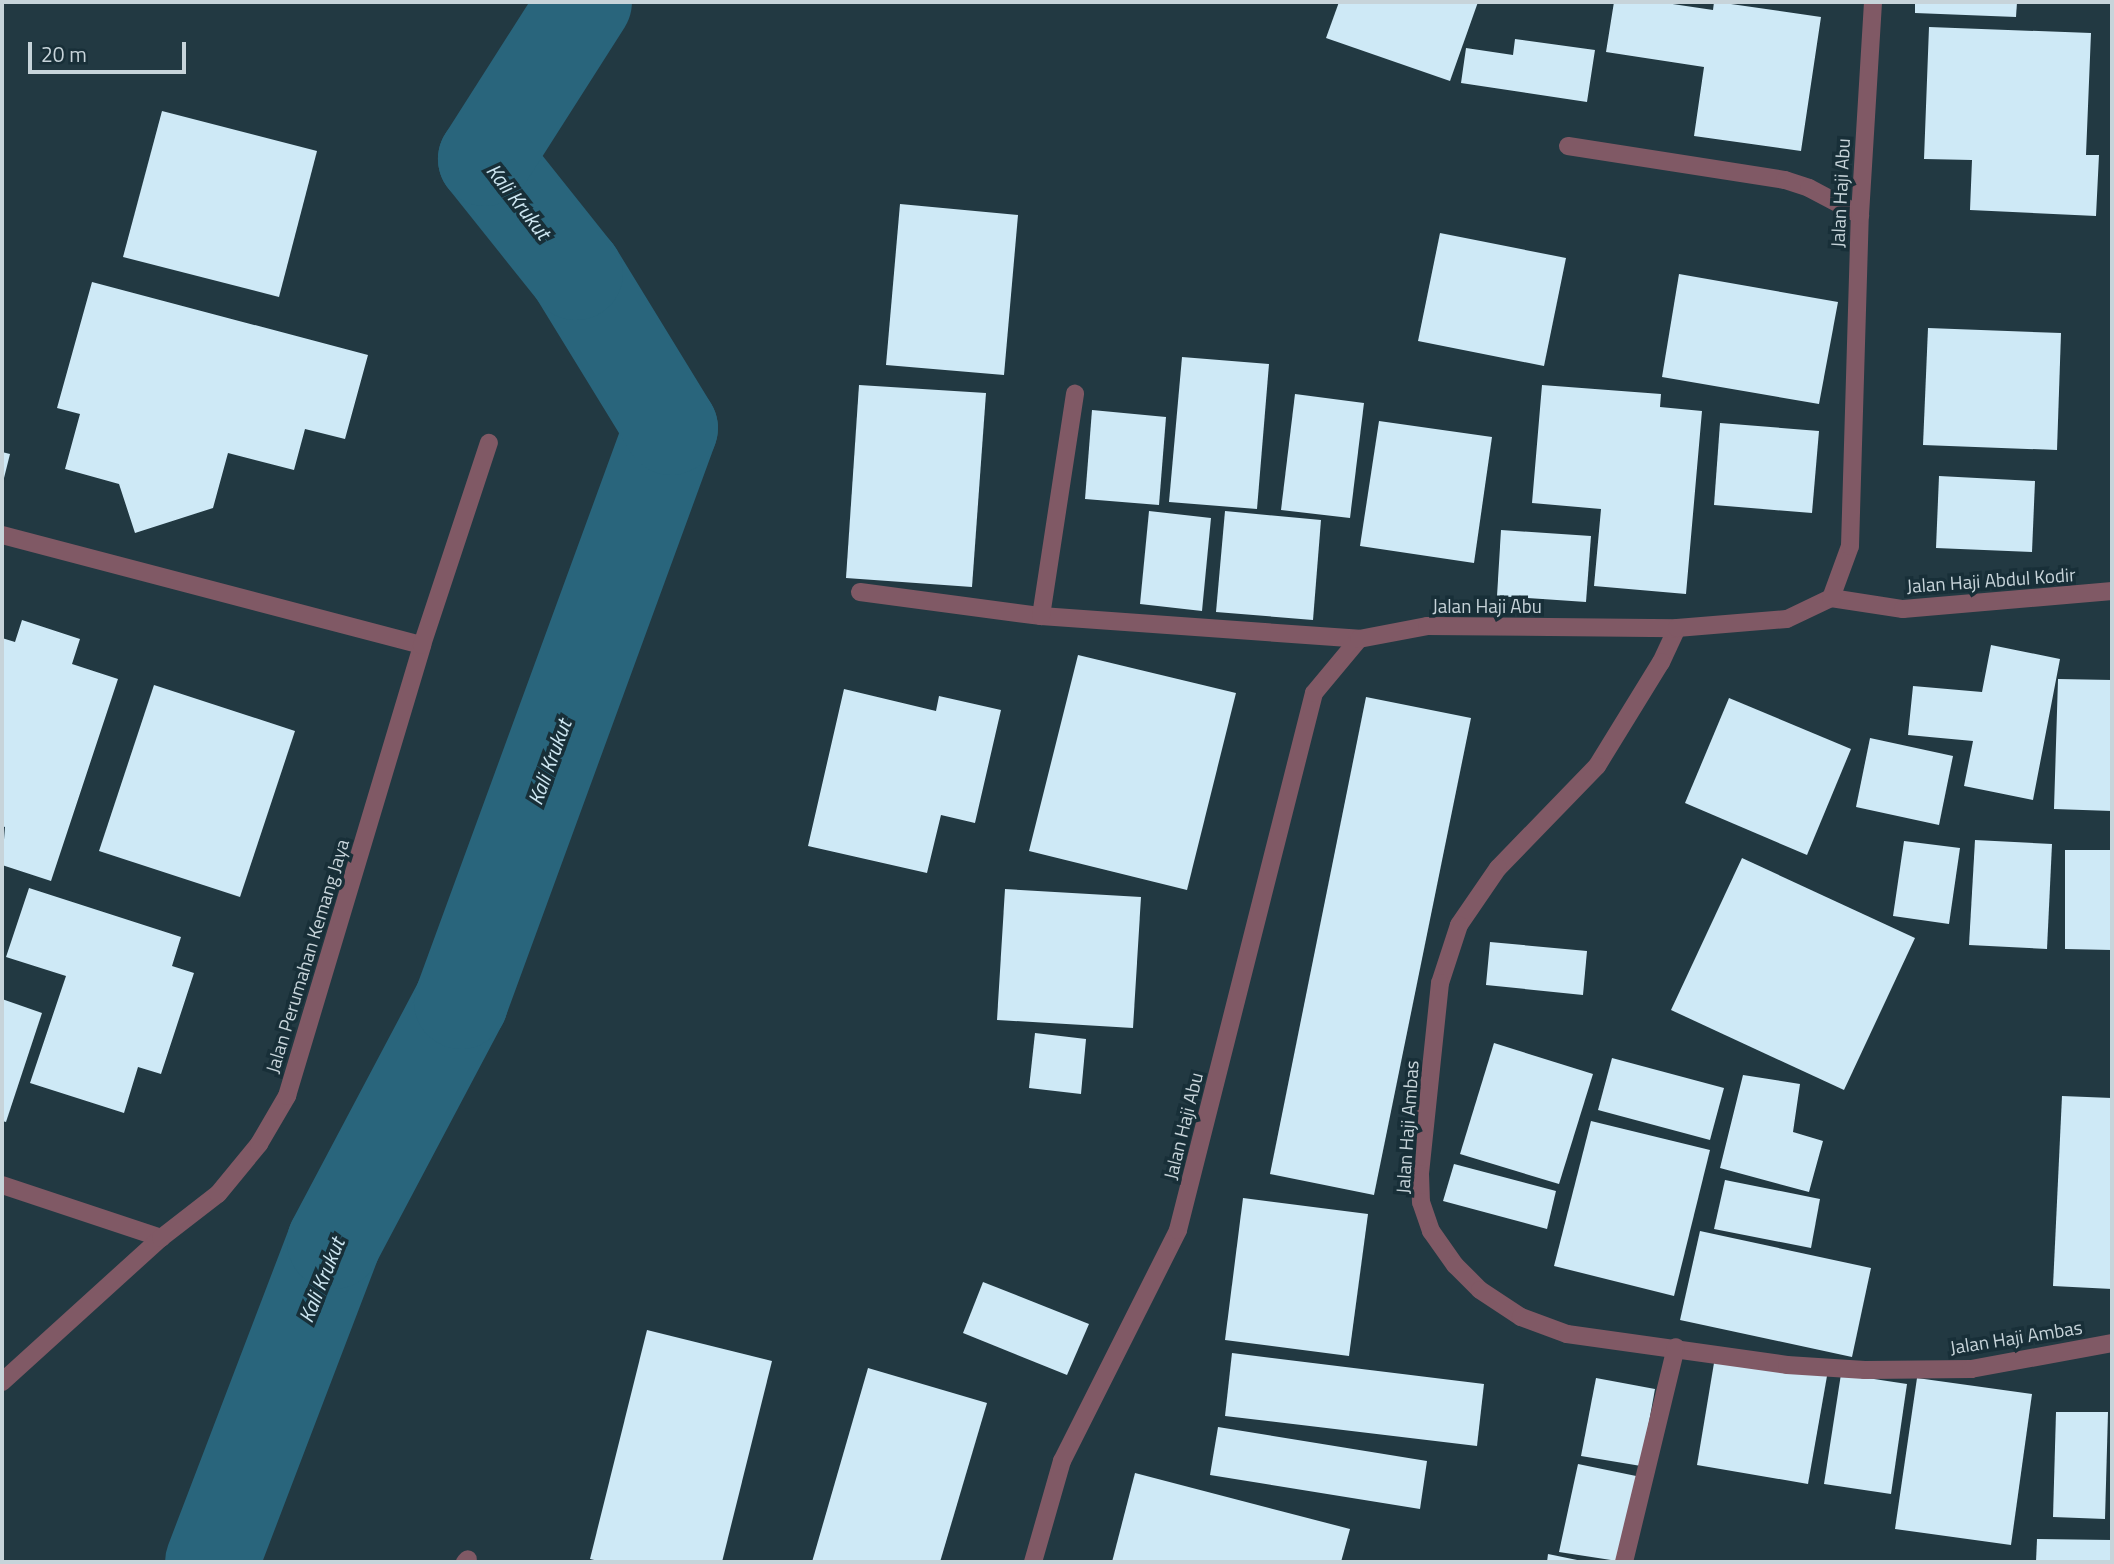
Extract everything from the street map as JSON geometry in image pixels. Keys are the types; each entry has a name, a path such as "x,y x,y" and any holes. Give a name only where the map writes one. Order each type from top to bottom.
{"street":[{"name":"Jalan Haji Abu","path":"1033,1562 1062,1461 1178,1230 1314,693 1359,639 1427,626 1677,628 1787,619 1831,598 1850,546 1860,215 1873,2"},
{"path":"1569,146 1785,180 1809,188 1860,215"},
{"path":"1041,617 1075,394"},
{"name":"Jalan Perumahan Kemang Jaya","path":"2,1382 161,1238 218,1194 259,1144 287,1097 422,645 489,443"},
{"path":"2,535 422,645"},
{"path":"860,592 1041,617 1359,639"},
{"name":"Jalan Haji Abdul Kodir","path":"1831,598 1903,609 2112,592"},
{"name":"Jalan Haji Ambas","path":"1677,628 1661,662 1597,766 1498,867 1459,925 1440,983 1420,1174 1421,1202 1431,1231 1455,1265 1480,1290 1521,1317 1567,1334 1676,1347 1787,1365 1865,1370 1971,1369 2112,1343"},
{"path":"2,1185 161,1238"},
{"path":"1624,1562 1676,1347"}],"building":[{"path":"1339,2 1478,2 1450,81 1326,38"},
{"path":"1614,2 1659,2 1713,10 1714,2 1717,2 1821,17 1801,151 1694,136 1704,67 1606,52"},
{"path":"1915,2 2017,2 2016,17 1915,13"},
{"path":"1929,27 2091,33 2086,155 2099,155 2096,216 1970,210 1972,160 1924,159"},
{"path":"1515,39 1595,50 1587,102 1461,83 1466,48 1513,55"},
{"path":"162,111 317,151 279,297 123,257"},
{"path":"900,204 1018,215 1004,375 886,365"},
{"path":"1440,233 1566,258 1544,366 1418,341"},
{"path":"1679,274 1838,302 1819,404 1662,377"},
{"path":"92,282 368,355 345,439 305,429 294,470 228,453 213,508 135,533 119,484 65,469 80,414 57,408"},
{"path":"1928,328 2061,333 2057,450 1923,445"},
{"path":"1182,357 1269,364 1257,509 1169,502"},
{"path":"859,385 986,393 972,587 846,578"},
{"path":"1542,385 1661,394 1660,407 1702,411 1686,594 1594,586 1601,509 1532,503"},
{"path":"1295,394 1364,403 1350,518 1281,510"},
{"path":"1092,410 1166,417 1159,505 1085,499"},
{"path":"1379,421 1492,437 1474,563 1360,546"},
{"path":"1720,423 1819,431 1812,513 1714,505"},
{"path":"2,452 10,454 3,482 2,482"},
{"path":"1939,476 2035,481 2032,552 1936,548"},
{"path":"1149,511 1211,518 1202,611 1140,604"},
{"path":"1225,511 1321,520 1313,620 1216,612"},
{"path":"1501,530 1591,536 1586,602 1497,596"},
{"path":"22,620 80,639 72,664 118,679 51,881 2,865 5,827 2,826 2,638 15,642"},
{"path":"1991,645 2060,659 2033,800 1964,786 1973,741 1908,735 1913,686 1982,692"},
{"path":"1078,655 1236,693 1187,890 1029,851"},
{"path":"2058,679 2112,680 2112,811 2054,809"},
{"path":"154,685 295,731 240,897 99,851"},
{"path":"844,689 936,711 939,696 1001,710 975,823 941,815 927,873 808,846"},
{"path":"1366,697 1471,718 1374,1195 1270,1174"},
{"path":"1729,698 1851,749 1807,855 1685,803"},
{"path":"1870,738 1953,756 1939,825 1856,807"},
{"path":"1975,840 2052,844 2047,949 1969,945"},
{"path":"1904,841 1960,848 1949,924 1893,916"},
{"path":"2065,850 2112,850 2112,950 2065,949"},
{"path":"1742,858 1915,938 1844,1090 1671,1010"},
{"path":"29,888 181,937 172,966 194,973 161,1074 138,1067 124,1113 30,1083 66,976 6,957"},
{"path":"1005,889 1141,897 1133,1028 997,1020"},
{"path":"1490,942 1587,951 1583,995 1486,985"},
{"path":"2,999 42,1013 6,1122 2,1121"},
{"path":"1035,1033 1086,1039 1081,1094 1029,1088"},
{"path":"1494,1043 1593,1074 1559,1184 1460,1154"},
{"path":"1612,1058 1724,1088 1710,1140 1598,1110"},
{"path":"1743,1075 1800,1084 1793,1132 1823,1141 1809,1192 1720,1168"},
{"path":"2062,1096 2112,1098 2112,1289 2053,1286"},
{"path":"1591,1121 1710,1150 1674,1296 1554,1266"},
{"path":"1454,1164 1556,1191 1547,1229 1443,1201"},
{"path":"1725,1180 1820,1199 1811,1248 1714,1229"},
{"path":"1243,1198 1368,1214 1349,1356 1225,1340"},
{"path":"1700,1231 1871,1268 1852,1357 1680,1320"},
{"path":"983,1282 1089,1324 1067,1375 963,1333"},
{"path":"647,1330 772,1361 722,1562 603,1562 590,1559"},
{"path":"1232,1353 1484,1384 1477,1446 1225,1416"},
{"path":"1715,1357 1827,1376 1808,1484 1697,1465"},
{"path":"868,1368 987,1403 940,1562 812,1562"},
{"path":"1841,1374 1907,1384 1891,1494 1824,1484"},
{"path":"1596,1378 1655,1389 1641,1466 1581,1456"},
{"path":"1917,1378 2032,1394 2011,1545 1895,1529"},
{"path":"2056,1412 2108,1412 2105,1519 2053,1517"},
{"path":"1218,1427 1427,1461 1420,1509 1210,1475"},
{"path":"1578,1464 1641,1477 1624,1562 1559,1552"},
{"path":"1135,1473 1350,1529 1341,1562 1112,1562"},
{"path":"2037,1539 2112,1540 2112,1562 2036,1562"},
{"path":"1548,1554 1582,1561 1582,1562 1547,1562"}],"waterway":[{"name":"Kali Krukut","path":"212,1562 334,1242 461,1002 671,428 576,273 485,159 585,2"}]}
